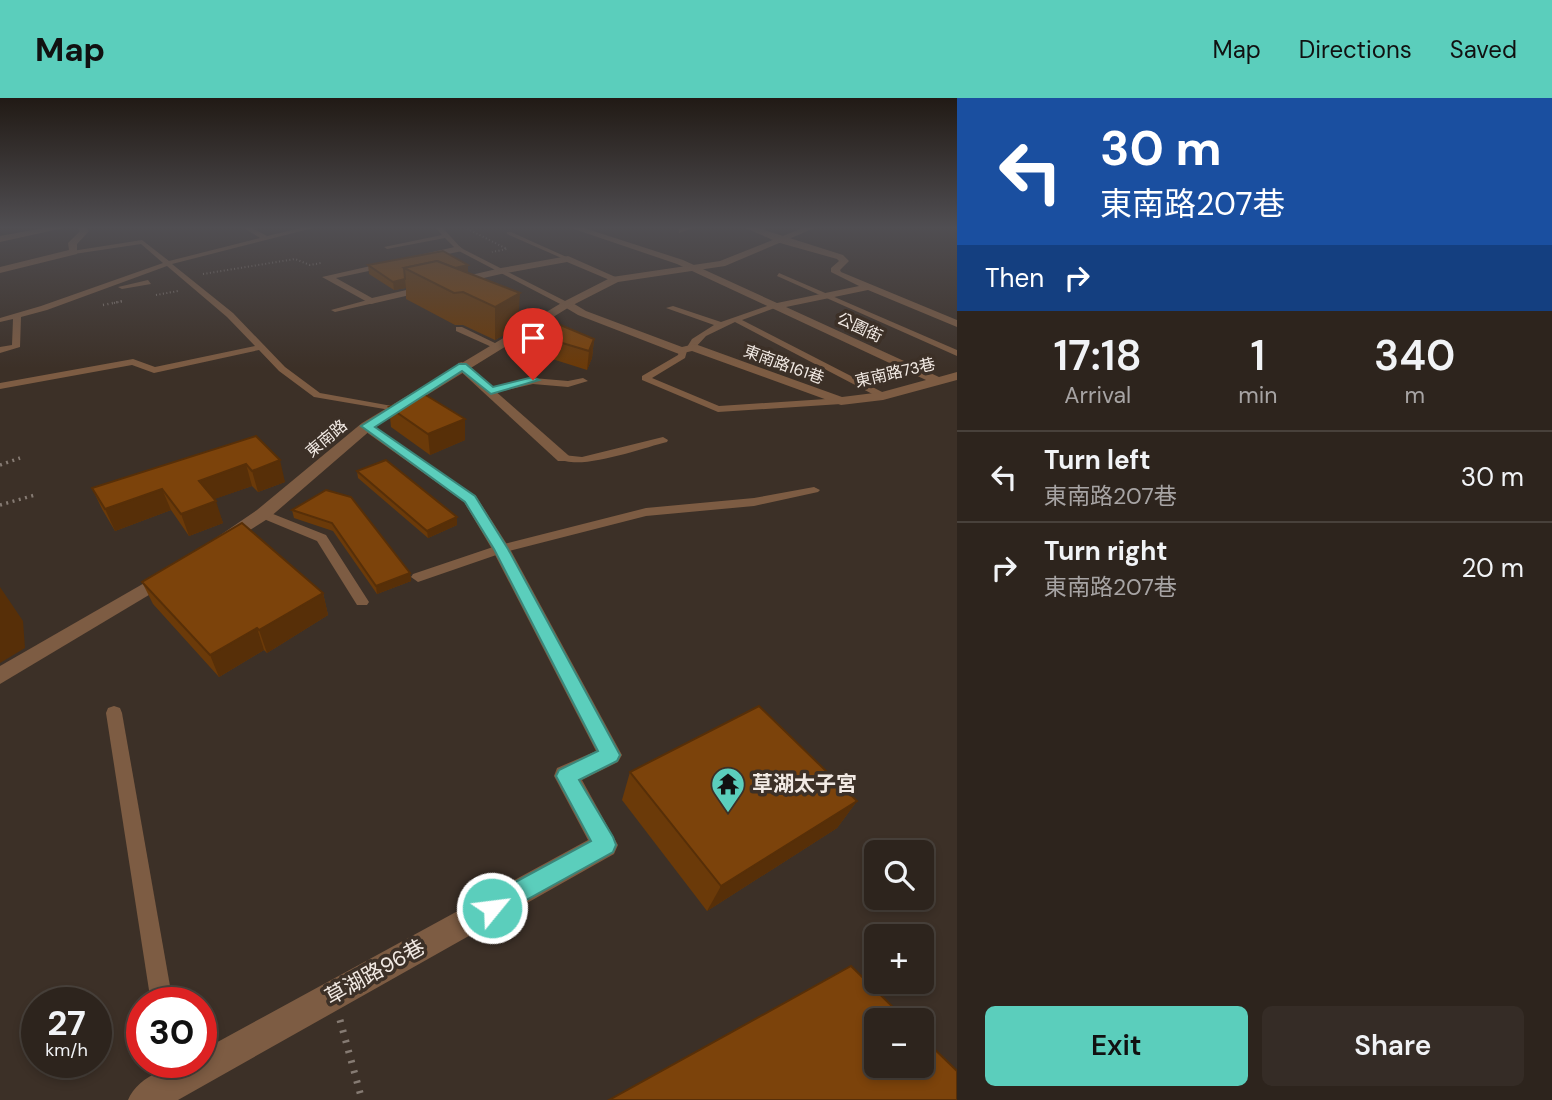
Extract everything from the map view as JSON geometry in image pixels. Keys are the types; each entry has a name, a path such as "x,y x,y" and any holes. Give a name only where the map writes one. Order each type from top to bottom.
{"street":[{"path":"342,274 327,277 371,301 489,274"},
{"path":"603,274 615,279"},
{"name":"東南路","path":"208,549 263,514 367,426 462,366 615,279 653,274"},
{"name":"公園街","path":"706,274 957,389"},
{"path":"842,274 957,324"},
{"path":"776,306 870,287"},
{"name":"東南路161巷","path":"567,304 582,313 841,401"},
{"path":"462,366 564,458"},
{"name":"東南路73巷","path":"841,401 883,396 957,376"},
{"path":"367,426 470,499 501,549"},
{"name":"草湖路96巷","path":"217,1052 333,995 605,845 566,776 610,755 501,549"},
{"path":"0,676 176,570"},
{"name":"草湖路96巷","path":"145,1100 168,1078"}],"lane":[{"path":"0,320 137,274"},
{"path":"180,274 230,315 282,369 317,396 391,410"},
{"path":"507,274 567,304"},
{"path":"779,275 957,353"},
{"path":"89,292 148,282"},
{"path":"335,310 371,301"},
{"path":"687,349 696,339 734,319 776,306"},
{"path":"670,308 722,325"},
{"path":"0,350 16,347 17,316"},
{"path":"734,319 883,396"},
{"path":"459,329 497,345"},
{"path":"0,386 132,362 154,370 260,347"},
{"name":"東南路161巷","path":"687,349 682,356 645,378 718,409 841,401"},
{"path":"491,391 533,380 569,384 583,381"},
{"path":"564,458 582,460 663,440"},
{"path":"418,577 501,549 646,512 754,502 814,490"},
{"path":"263,514 322,538 362,602"},
{"path":"114,713 159,987"}],"path":[{"path":"185,277 205,274"},
{"path":"0,465 20,458"},
{"path":"0,505 35,495"},
{"path":"333,995 362,1100"}],"building":[{"path":"381,274 405,274 405,279 393,282"},
{"path":"416,274 470,274 520,293 495,307 463,292 454,293"},
{"path":"534,314 594,339 589,351 512,328"},
{"path":"424,394 465,419 428,434 389,407"},
{"path":"256,436 280,460 252,471 246,464 199,481 216,501 181,514 162,489 105,509 92,488"},
{"path":"386,460 457,517 427,531 357,471"},
{"path":"326,490 351,497 410,573 376,586 332,523 292,510"},
{"path":"242,523 323,593 210,655 142,582"},
{"name":"草湖太子宮","path":"759,706 857,801 721,886 630,772"},
{"path":"851,966 864,979 864,994 880,994 894,1008 864,1008 864,1078 934,1078 934,1049 957,1071 957,1100 609,1100"}],"place":[{"name":"草湖太子宮","path":"728,814"}],"route":[{"path":"492,908 605,845 566,776 610,755 501,549 470,499 367,426 462,366 491,391 533,380"}]}
